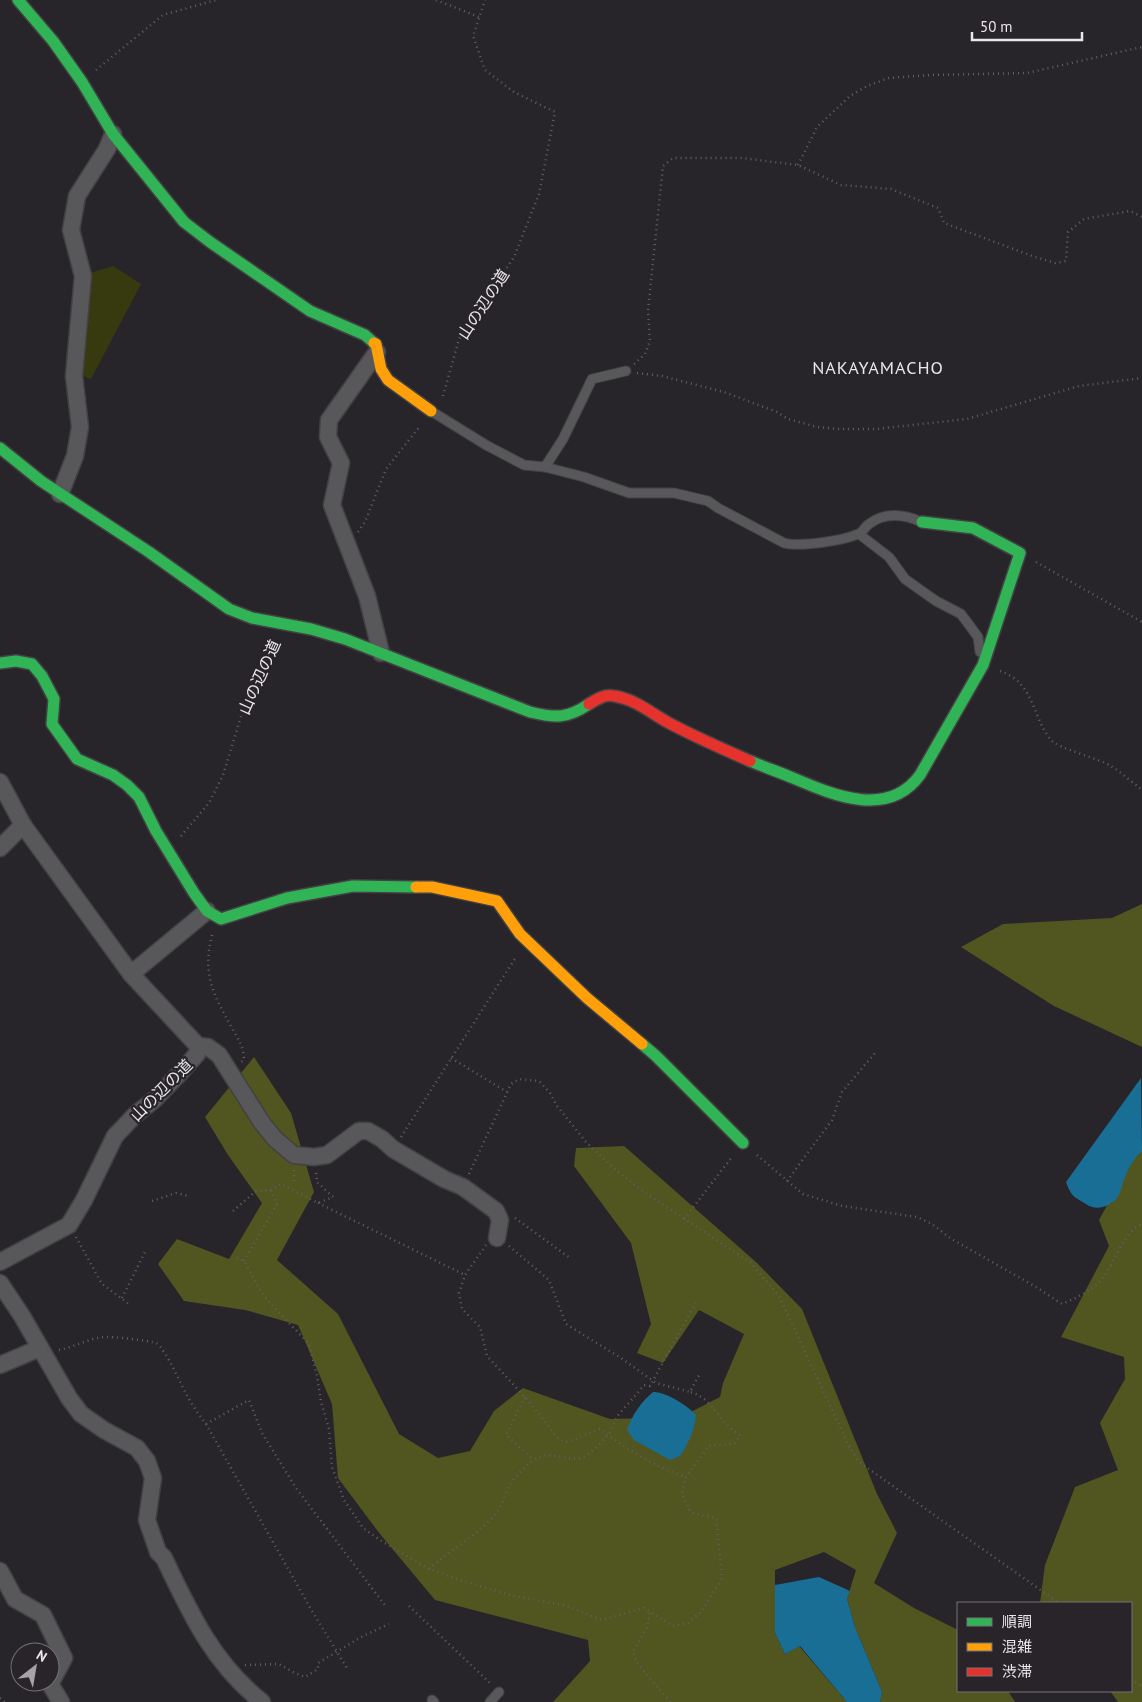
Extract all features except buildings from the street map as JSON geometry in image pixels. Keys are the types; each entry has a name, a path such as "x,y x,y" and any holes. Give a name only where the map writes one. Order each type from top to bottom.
{"street":[{"path":"18,0 53,41 82,82 113,134 184,222 310,311 365,335 376,344 381,369 388,380 431,411"},
{"path":"60,494 75,456 80,427 74,376 82,276 70,230 77,196 107,149 113,134"},
{"path":"377,352 329,420 328,437 341,463 332,505 367,596 381,653"},
{"path":"0,448 41,481 149,552 229,608 252,618 283,624"},
{"path":"922,522 973,528 1020,553"},
{"name":"山の辺の道","path":"283,624 311,629 345,639 530,712 551,716 570,715 586,707 600,696 612,695 633,701 668,722 755,763 834,794 875,800 889,798 915,784 983,665 1020,553"},
{"path":"0,664 16,661 32,664 42,676 54,699 52,724 77,759 113,775 128,785 139,797 169,853 207,911 221,919 287,898 353,886 432,886 496,901 527,941 587,998 656,1056 743,1143"},
{"name":"山の辺の道","path":"0,782 23,825 131,974 198,1046 197,1054 180,1073 155,1100 115,1136 70,1225"},
{"path":"0,848 23,825"},
{"path":"131,974 207,911"},
{"path":"198,1046 208,1047 219,1056 262,1123 275,1139 294,1155 314,1157 327,1155 359,1130 368,1131 444,1179 463,1187 496,1211 500,1220 497,1238"},
{"path":"0,1262 70,1225"},
{"path":"0,1283 80,1414 137,1448 147,1462 153,1478 147,1520 158,1552 164,1558 204,1638 230,1672 247,1690 262,1702"},
{"path":"0,1365 40,1348"},
{"path":"0,1571 15,1599 43,1615 64,1658 50,1684 61,1702"}],"lane":[{"path":"545,467 563,439 592,379 626,371"},
{"path":"431,411 486,445 524,465 545,467 584,477 629,493 674,493 708,501 784,543 794,545 859,534 870,523 888,515 911,517 922,522"},
{"path":"859,534 889,557 905,579 936,601 961,614 978,637 983,665"},
{"path":"490,1702 499,1692"}],"path":[{"path":"82,82 163,15 216,0"},
{"path":"436,0 479,18"},
{"name":"山の辺の道","path":"348,547 365,522 386,469 431,411 442,400 459,338 514,257 539,194 556,112 514,92 485,70 473,36 485,0"},
{"path":"798,165 817,127 850,96 867,86 889,78 1028,73 1142,47"},
{"path":"626,371 645,354 650,341 648,310 663,166 673,158 742,158 798,165 841,185 891,189 938,208 944,223 1055,263 1066,260 1068,232 1084,218 1130,211 1142,217"},
{"path":"626,371 662,376 724,392 777,412 788,419 817,427 838,429 876,429 967,419 1080,386 1142,378"},
{"path":"1020,553 1142,622"},
{"name":"山の辺の道","path":"169,853 179,838 209,803 223,775 244,710 283,624"},
{"path":"983,665 1012,675 1029,693 1052,742 1110,765 1142,790"},
{"path":"213,932 209,950 210,980 216,1000 244,1049 244,1060 228,1070"},
{"path":"394,1149 527,941"},
{"path":"787,1181 832,1120 842,1092 875,1054"},
{"path":"451,1058 507,1092"},
{"path":"463,1187 511,1084 519,1079 540,1081 586,1142 617,1172 750,1262 779,1296 848,1444 860,1462 1058,1602"},
{"path":"684,1219 743,1143 803,1194 842,1206 917,1217 932,1224 950,1238 1062,1304 1087,1293 1103,1277 1132,1230 1142,1224"},
{"path":"314,1157 317,1182 333,1197 318,1203"},
{"path":"233,1211 256,1191 271,1190 281,1184 465,1275"},
{"path":"244,1261 277,1204 271,1190"},
{"path":"152,1201 176,1193 189,1196"},
{"path":"496,1211 507,1212 570,1258"},
{"path":"70,1225 102,1284 130,1306"},
{"path":"237,1258 244,1261 262,1293 309,1344 328,1429 332,1467 344,1500 363,1528 429,1569 514,1596 564,1605 602,1620 644,1608 673,1626 688,1623 702,1611 722,1578 716,1518 695,1514 690,1511 682,1494 686,1477 709,1446 735,1443 740,1436 731,1431 707,1400 698,1394 653,1381 621,1358 566,1324 549,1280 522,1256 497,1238 489,1241 465,1275 459,1294 462,1309 480,1327 487,1356 525,1397 558,1438 565,1442 576,1440 592,1431 600,1429 672,1473 686,1477"},
{"path":"122,1298 146,1250"},
{"path":"429,1569 445,1554 472,1537 492,1518 503,1503 510,1484 534,1460 545,1454 571,1458 584,1457 608,1435 612,1431 612,1425 619,1415 644,1385 650,1386 696,1302"},
{"path":"40,1348 51,1351 72,1347 95,1338 105,1337 148,1340 156,1343 163,1351 188,1399 206,1424 336,1652 347,1668"},
{"path":"690,1392 699,1375"},
{"path":"525,1397 506,1435 534,1460"},
{"path":"206,1424 249,1400 262,1433 296,1488 387,1608"},
{"path":"409,1606 499,1692"},
{"path":"650,1613 647,1627 633,1652 637,1663 670,1702"},
{"path":"230,1672 245,1665 279,1664 305,1677 318,1669 318,1663 363,1636 389,1624"},
{"path":"0,1698 5,1702"}],"green space":[{"path":"113,266 141,284 91,379 80,375 90,302 90,273"},
{"path":"1142,904 1142,1047 1054,1006 961,947 1003,924 1112,918"},
{"path":"254,1057 291,1113 314,1192 277,1260 338,1314 399,1434 438,1458 470,1451 494,1411 523,1388 610,1419 681,1417 720,1397 723,1383 744,1334 699,1310 663,1363 637,1353 651,1324 631,1243 574,1166 576,1148 624,1146 756,1262 802,1309 877,1494 897,1533 874,1583 914,1608 957,1630 957,1692 1009,1692 1015,1702 880,1702 882,1692 855,1627 847,1599 856,1570 824,1552 775,1570 775,1633 785,1654 799,1646 847,1702 553,1702 590,1661 588,1640 435,1600 380,1534 338,1478 332,1404 298,1325 245,1310 184,1301 158,1264 177,1239 229,1259 262,1203 228,1155 205,1117"},
{"path":"1142,1141 1142,1702 1118,1702 1111,1692 1132,1692 1132,1602 1040,1602 1045,1565 1075,1487 1118,1470 1100,1423 1125,1379 1124,1357 1061,1337 1109,1246 1099,1220"}],"water":[{"path":"1141,1078 1142,1151 1130,1166 1116,1199 1104,1207 1095,1208 1073,1196 1066,1182"},
{"path":"653,1392 664,1394 676,1400 688,1407 696,1415 693,1431 686,1447 680,1456 670,1460 634,1440 627,1430 637,1409"},
{"path":"819,1577 850,1591 847,1599 855,1627 882,1692 880,1702 847,1702 800,1646 785,1654 775,1633 775,1585"}],"traffic: fast":[{"path":"18,0 53,41 82,82 113,134 184,222 310,311 365,335 374,343"},
{"path":"0,448 41,481 149,552 229,609 252,618 311,629 345,639 530,712 561,716 589,704"},
{"path":"750,761 825,791 859,799 876,800 892,796 907,788 920,775 983,665 1020,553 973,528 922,522"},
{"path":"0,663 16,661 32,664 42,676 54,699 52,724 77,759 113,775 139,797 156,831 194,893 207,911 221,919 287,898 353,886 416,887"},
{"path":"642,1044 743,1143"}],"traffic: slow":[{"path":"374,343 376,344 381,369 388,380 431,411"},
{"path":"416,887 432,887 497,901 520,934 587,998 642,1044"}],"traffic: jam":[{"path":"589,704 604,696 614,696 629,700 679,728 750,761"}],"district":[{"name":"NAKAYAMACHO","path":"878,368"}]}
